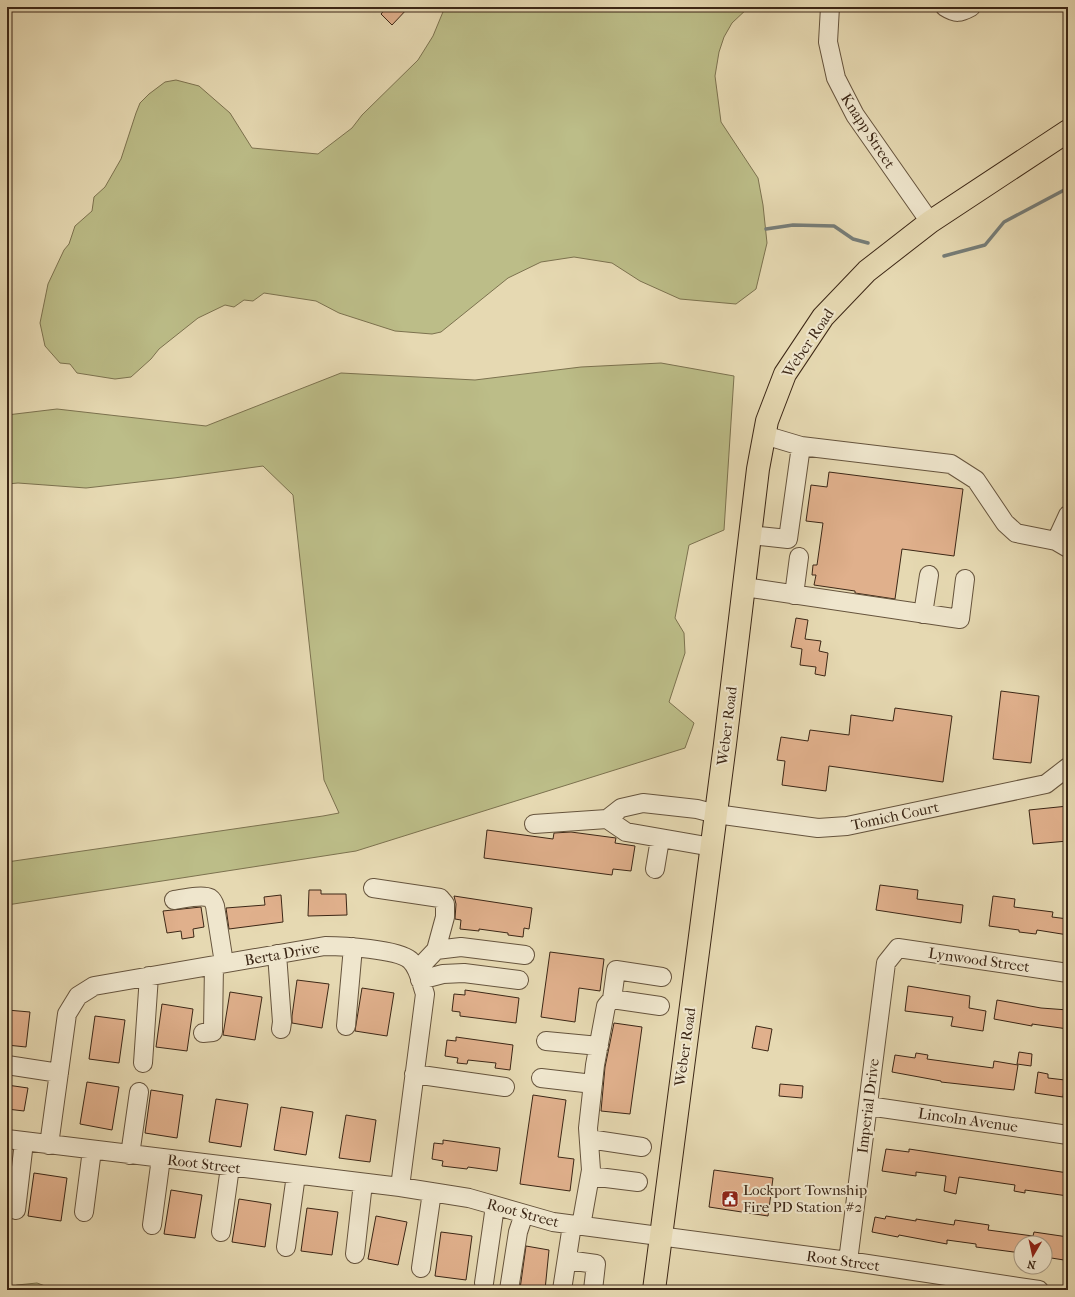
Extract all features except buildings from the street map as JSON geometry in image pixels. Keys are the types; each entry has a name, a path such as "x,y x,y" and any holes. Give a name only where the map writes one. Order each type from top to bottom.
{"main road":[{"name":"Weber Road","path":"654,1290 712,847 758,469 767,421 785,374 823,317 867,271 930,222 1068,131"}],"street":[{"name":"Knapp Street","path":"830,7 828,42 836,78 855,115 930,222"},
{"path":"945,7 953,11 962,12 971,7"},
{"path":"764,435 801,446 951,464 976,480 1005,523 1016,533 1062,544 1068,515"},
{"path":"750,535 788,539 801,446"},
{"path":"794,595 799,557"},
{"path":"923,614 929,575"},
{"path":"744,587 960,619 965,579"},
{"name":"Tomich Court","path":"607,820 620,808 643,803 697,809 716,814 818,828 847,826 1046,784 1068,767"},
{"path":"534,824 607,820 626,832 712,847"},
{"path":"655,869 660,839"},
{"path":"373,888 440,898 445,904 445,917 436,950 419,975"},
{"path":"174,900 204,897 210,898 215,906 219,964 213,1032 203,1033"},
{"name":"Berta Drive","path":"49,1145 67,1014 78,996 94,986 325,946 353,947 392,953 409,960 419,975"},
{"path":"346,1026 353,947"},
{"path":"436,950 461,947 525,955"},
{"name":"Lynwood Street","path":"893,954 898,948 1068,973"},
{"path":"277,954 282,1022 280,1029"},
{"name":"Imperial Drive","path":"848,1261 886,963 893,954"},
{"path":"562,1290 567,1260 590,1176 591,1170 588,1128 593,1084 606,1006 612,999 616,970 662,977"},
{"path":"419,975 464,973 519,980"},
{"path":"400,1187 425,994 419,975"},
{"path":"143,1063 149,976"},
{"path":"612,999 660,1006"},
{"path":"546,1041 599,1046"},
{"path":"7,1065 59,1073"},
{"path":"414,1074 505,1087"},
{"path":"541,1078 593,1084"},
{"path":"130,1155 139,1092"},
{"name":"Lincoln Avenue","path":"868,1106 1068,1135"},
{"path":"589,1139 642,1146"},
{"path":"16,1140 16,1210"},
{"name":"Root Street","path":"16,1140 400,1187 469,1198 553,1222 848,1261 1039,1290"},
{"path":"84,1212 92,1150"},
{"path":"152,1225 161,1158"},
{"path":"221,1232 230,1167"},
{"path":"286,1247 296,1175"},
{"path":"590,1176 638,1182"},
{"path":"355,1254 363,1183"},
{"path":"421,1268 432,1192"},
{"path":"484,1283 495,1206"},
{"path":"509,1290 518,1232 524,1214"},
{"path":"567,1260 596,1264 592,1290"}],"green space":[{"path":"445,7 749,7 732,23 724,37 719,52 715,76 721,122 758,178 763,205 767,243 756,289 736,304 680,299 640,281 612,263 574,257 541,262 508,278 441,332 432,334 395,331 339,313 316,301 264,293 253,301 244,300 234,307 225,305 198,318 159,349 151,359 131,377 115,379 77,373 70,364 60,363 45,346 40,323 48,284 64,250 69,244 75,226 92,211 94,197 105,187 121,159 140,103 149,94 165,82 176,80 199,86 230,113 252,148 318,154 352,128 362,115 418,60 433,36"},
{"path":"661,363 734,376 724,530 689,545 675,618 684,633 685,653 669,702 694,723 685,748 356,851 7,905 7,862 339,813 324,780 293,495 263,466 86,488 18,483 7,484 7,415 57,409 206,426 341,373 475,380 581,367"},
{"path":"37,1283 56,1290 7,1290 17,1285"}],"waterway":[{"path":"944,256 985,245 1004,222 1068,188"},
{"path":"766,229 793,225 834,226 853,239 868,243"}],"place":[{"name":"Lockport Township Fire PD Station #2","path":"730,1199"}]}
